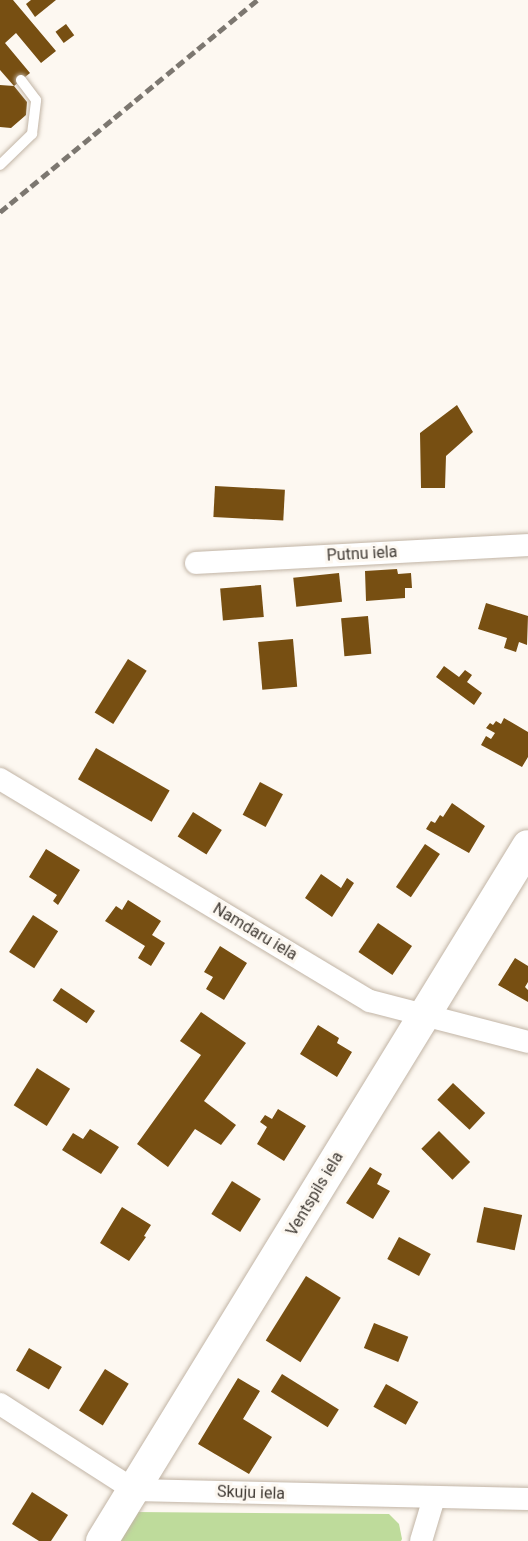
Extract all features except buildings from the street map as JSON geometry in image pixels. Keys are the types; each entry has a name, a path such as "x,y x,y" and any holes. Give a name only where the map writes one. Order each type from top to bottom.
{"street":[{"name":"Putnu iela","path":"196,562 528,545"},
{"name":"Namdaru iela","path":"0,779 370,1001 528,1042"},
{"name":"Ventspils iela","path":"102,1541 528,846"},
{"path":"0,1404 134,1490"},
{"name":"Skuju iela","path":"134,1490 528,1499"},
{"path":"421,1541 434,1498"}],"lane":[{"path":"0,165 32,134 36,100 21,80"}],"green space":[{"path":"135,1512 389,1514 399,1524 402,1539 401,1541 117,1541"}],"railway":[{"path":"0,212 257,0"}]}
